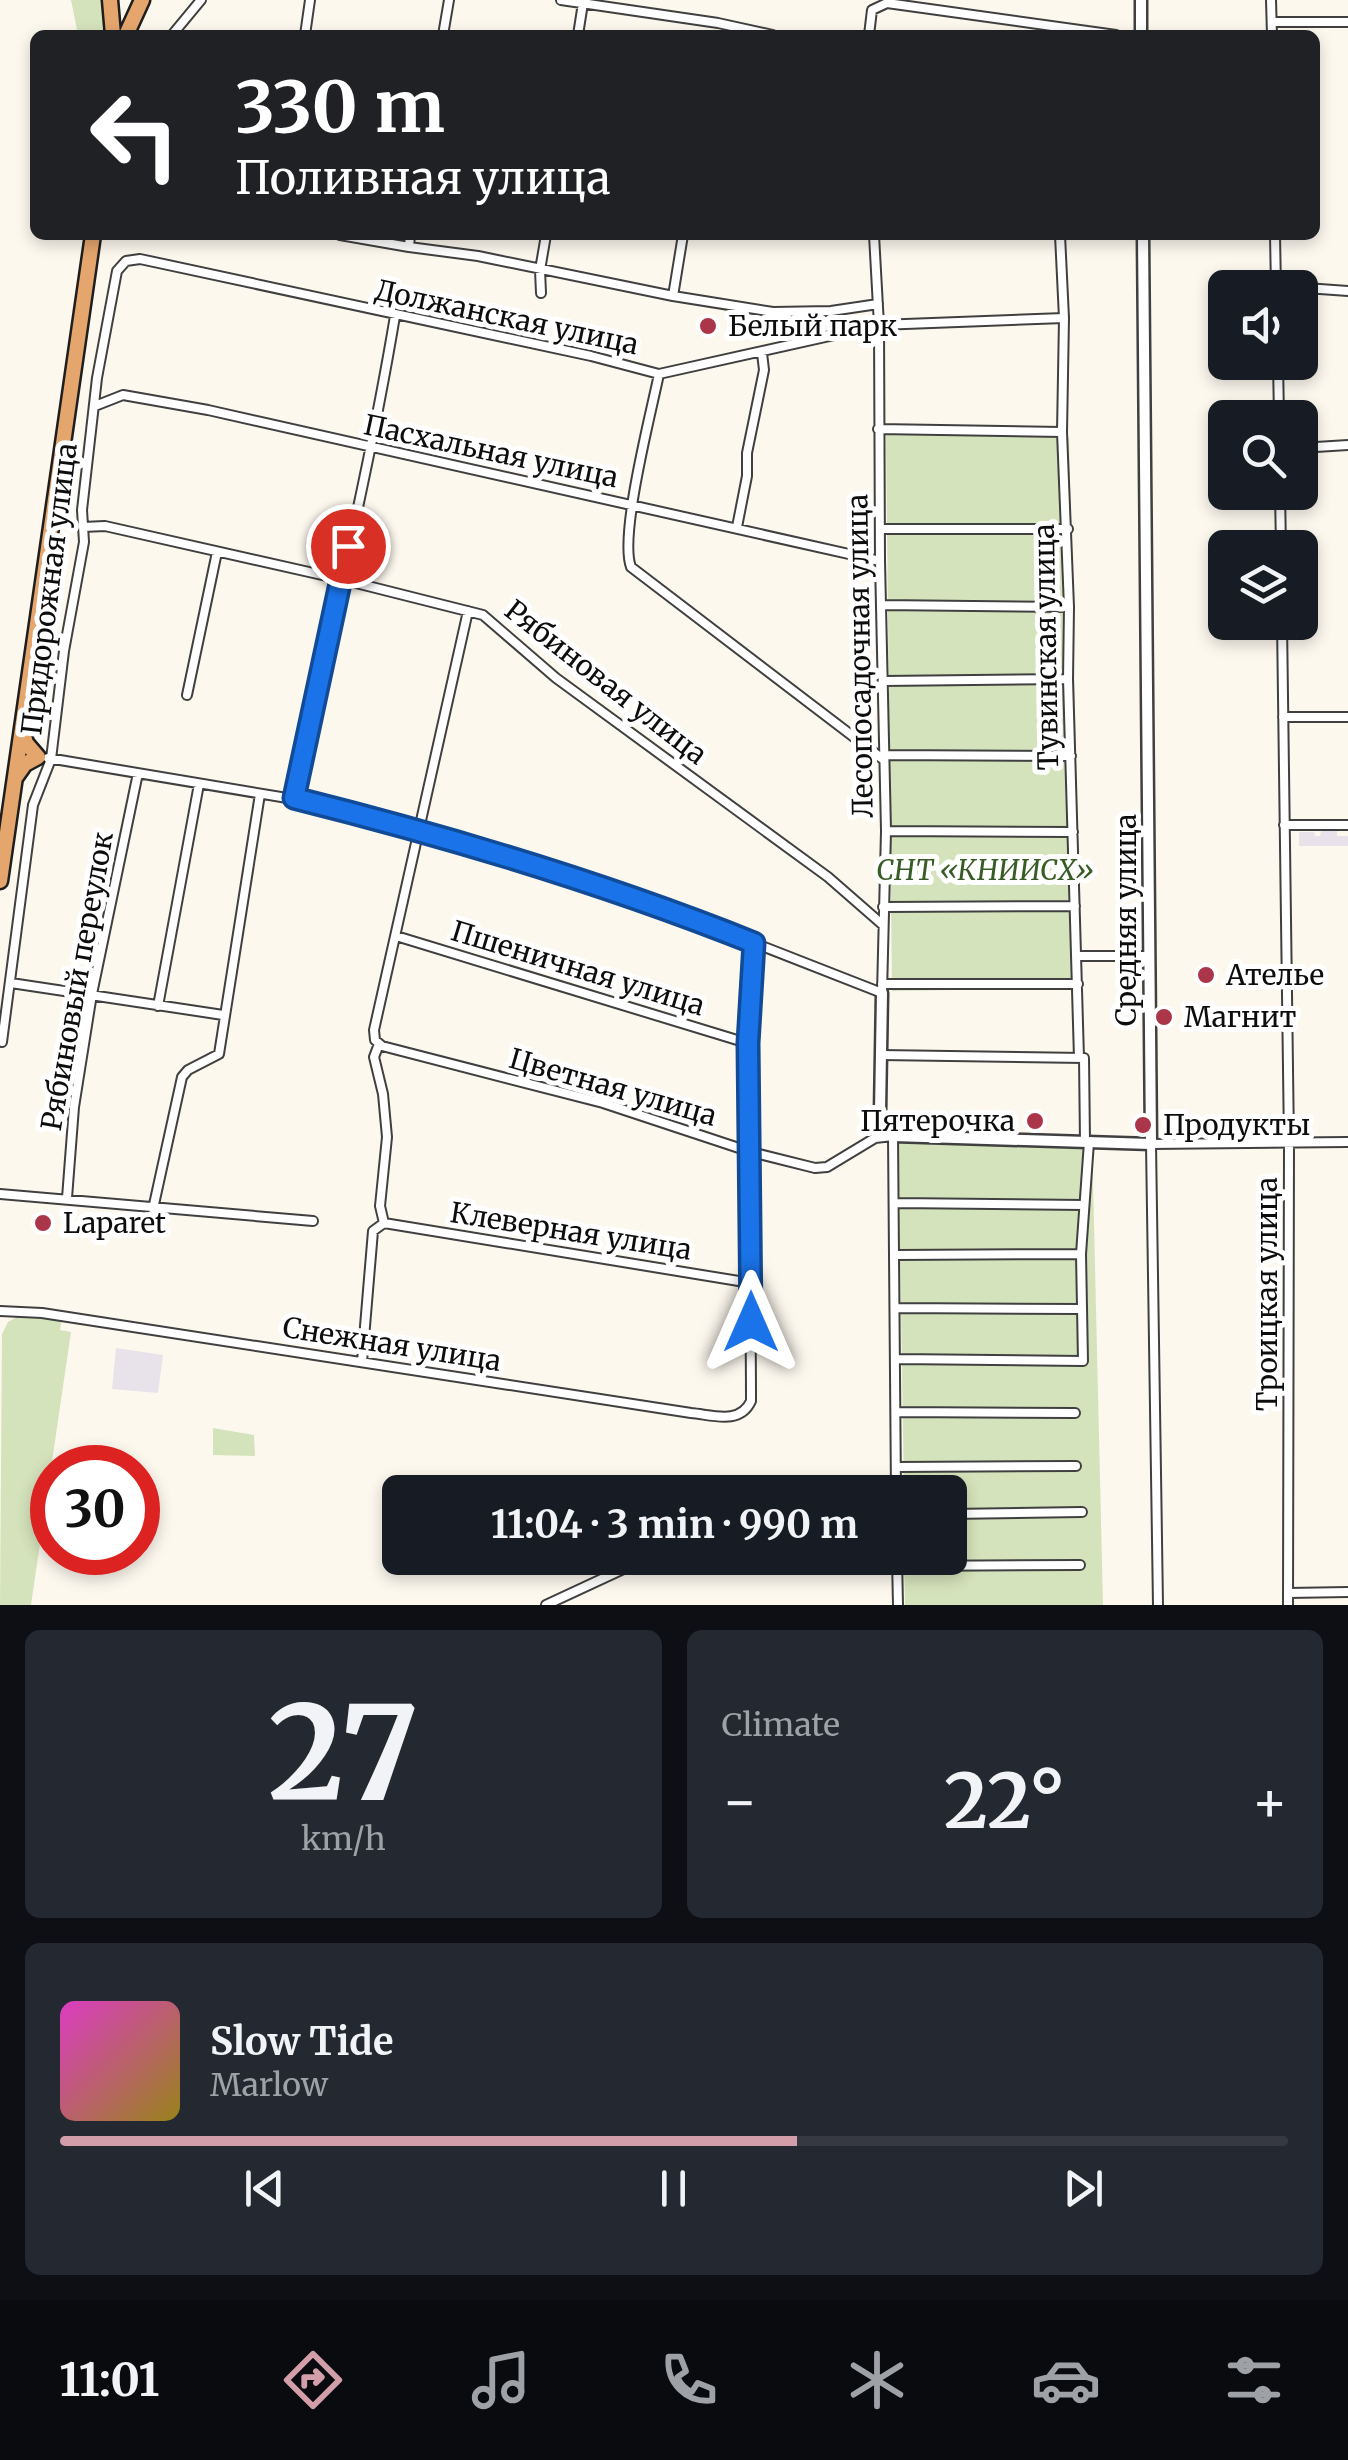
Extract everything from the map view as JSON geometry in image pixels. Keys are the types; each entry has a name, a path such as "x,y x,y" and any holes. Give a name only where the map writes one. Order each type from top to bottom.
{"highway":[{"path":"110,0 113,30"},
{"path":"128,30 142,0"},
{"path":"0,881 13,784 13,754 21,724 88,240"},
{"path":"0,821 88,240"},
{"path":"13,784 20,769 45,758 26,743 21,724"}],"street":[{"path":"176,30 201,0"},
{"path":"306,30 310,0"},
{"path":"444,30 449,0"},
{"path":"560,0 750,30"},
{"path":"1140,0 1141,30"},
{"path":"1271,0 1272,30"},
{"path":"869,30 870,16 876,6 898,3 1053,30"},
{"path":"579,30 583,4"},
{"path":"1272,22 1348,22"},
{"path":"717,30 718,23"},
{"name":"Должанская улица","path":"369,240 478,256 673,296 786,313 878,304"},
{"path":"410,240 410,247"},
{"path":"541,294 545,240"},
{"path":"673,296 682,240"},
{"name":"Лесопосадочная улица","path":"874,240 879,326 886,831 880,1112 892,1136 896,1203 897,1475"},
{"name":"Тувинская улица","path":"897,1359 1083,1361 1081,1254 1087,1142 1068,678 1070,607 1062,432 1064,318 1060,240"},
{"name":"Средняя улица","path":"1143,240 1158,1605"},
{"path":"1275,240 1276,270"},
{"name":"Должанская улица","path":"126,261 140,259 659,374 879,326 1064,318"},
{"name":"Придорожная улица","path":"2,1042 34,805 84,542 82,510 116,272 126,261"},
{"path":"1318,289 1348,291"},
{"path":"294,798 340,578 373,448 395,316"},
{"path":"737,527 764,370 762,352"},
{"path":"659,374 626,556 631,567 884,758 1071,756"},
{"name":"Пасхальная улица","path":"95,406 123,394 208,410 880,561"},
{"path":"878,430 1062,432"},
{"path":"1318,447 1348,445"},
{"name":"Рябиновая улица","path":"83,527 104,526 340,578 483,616 556,678 828,877 883,925"},
{"path":"881,530 1068,529"},
{"path":"187,694 217,552"},
{"path":"882,605 1070,607"},
{"path":"362,1362 373,1231 384,1223 380,1206 387,1137 383,1094 374,1058 374,1030 468,611"},
{"name":"Троицкая улица","path":"1282,640 1289,1143 1288,1605"},
{"path":"883,681 1068,678"},
{"path":"1284,717 1348,717"},
{"path":"13,754 294,798 419,830 592,882 882,988 1078,984"},
{"name":"Рябиновый переулок","path":"68,1198 74,1107 92,994 138,773"},
{"path":"158,1006 198,784"},
{"path":"154,1209 182,1077 219,1054 260,794"},
{"path":"1284,826 1348,824"},
{"path":"886,831 1073,832"},
{"path":"883,907 1076,906"},
{"name":"Пшеничная улица","path":"396,936 748,1043"},
{"path":"751,1282 748,1043 754,943"},
{"path":"1078,956 1149,956"},
{"path":"11,983 223,1015"},
{"name":"Цветная улица","path":"377,1042 603,1103 751,1152 816,1168 827,1167 875,1138 892,1136"},
{"path":"881,1055 1082,1058"},
{"path":"892,1136 1151,1144 1348,1142"},
{"path":"0,1194 313,1221"},
{"path":"896,1203 1084,1205"},
{"name":"Клеверная улица","path":"384,1223 751,1282"},
{"path":"894,1255 1081,1254"},
{"name":"Снежная улица","path":"0,1311 42,1313 736,1417 746,1411 751,1401 751,1282"},
{"path":"896,1308 1081,1309"},
{"path":"898,1412 1075,1413"},
{"path":"897,1467 1076,1466"},
{"path":"967,1514 1082,1512"},
{"path":"967,1563 1080,1565"},
{"path":"546,1605 610,1575"},
{"path":"897,1575 898,1605"},
{"path":"1288,1592 1348,1592"}],"shaded area":[{"path":"1321,831 1348,836 1348,846 1299,846 1299,832 1320,836"},
{"path":"116,1348 163,1355 158,1393 112,1389"}],"green space":[{"path":"71,0 103,0 108,30 77,30"},
{"name":"СНТ «КНИИСХ»","path":"886,434 1069,437 1081,988 892,991"},
{"path":"898,1134 1092,1138 1103,1605 905,1605 904,1575 967,1575 967,1475 904,1475"},
{"path":"22,1314 62,1319 60,1330 71,1332 54,1445 30,1445 30,1575 35,1575 31,1605 0,1605 2,1334 8,1322"},
{"path":"213,1428 254,1435 255,1456 213,1455"}],"place":[{"name":"Белый парк","path":"708,326"},
{"name":"Ателье","path":"1206,975"},
{"name":"Магнит","path":"1164,1017"},
{"name":"Пятерочка","path":"1035,1121"},
{"name":"Продукты","path":"1143,1125"},
{"name":"Laparet","path":"43,1223"}],"route":[{"path":"348,546 294,798 419,830 592,882 754,943 748,1043 751,1322"}]}
